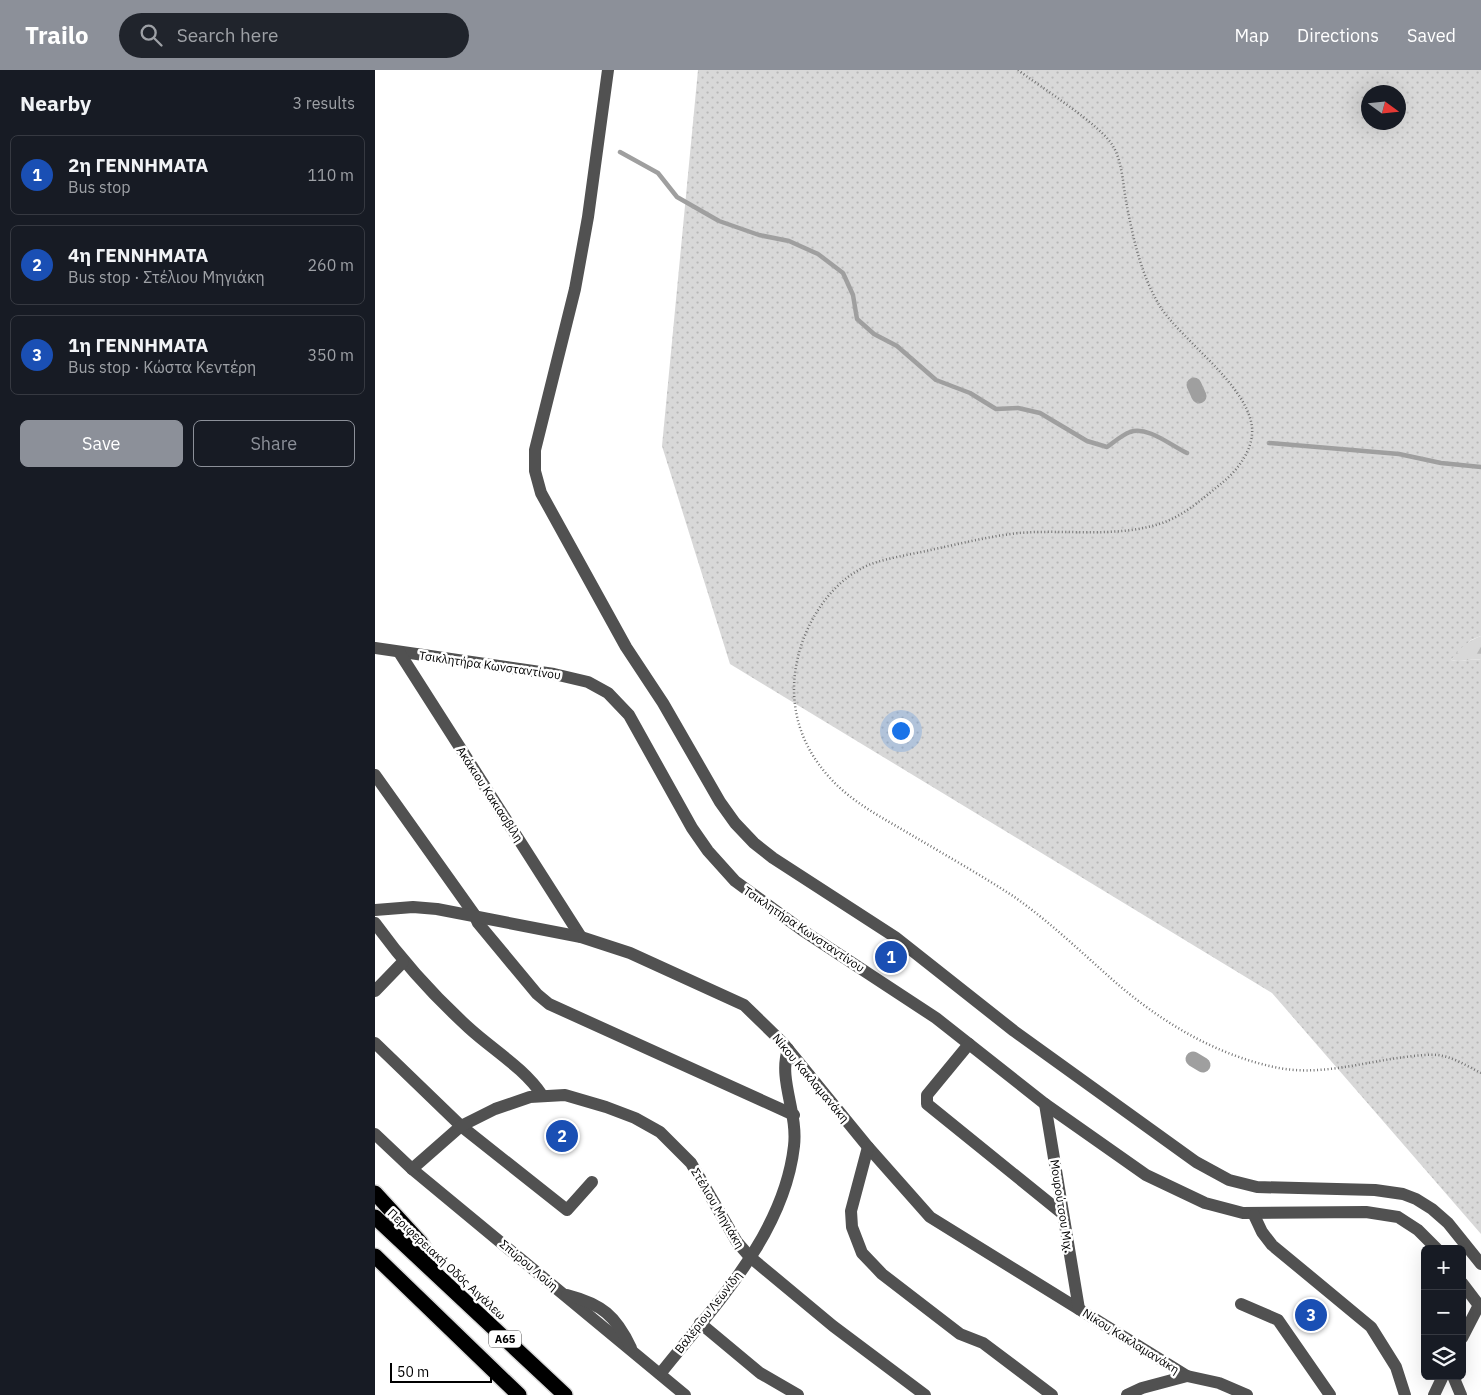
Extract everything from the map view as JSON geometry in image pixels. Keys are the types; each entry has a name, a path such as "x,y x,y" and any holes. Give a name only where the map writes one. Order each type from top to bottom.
{"highway":[{"path":"375,1193 420,1242 445,1284"},
{"name":"Περιφερειακή Οδός Αιγάλεω","path":"375,1217 565,1395"},
{"name":"Α65","path":"375,1256 519,1395"}],"street":[{"path":"608,70 588,218 575,289 535,450 535,471 541,493 626,647 663,703 735,823 754,843 773,858 895,937 1014,1031 1195,1162 1229,1180 1257,1187 1375,1190 1403,1194 1432,1209 1448,1223 1481,1264"},
{"name":"Τσικλητήρα Κωνσταντίνου","path":"375,648 554,674 587,682 608,693 629,715 692,828 708,851 735,881 802,930 936,1018 1045,1104 1146,1175 1211,1206 1254,1215 1376,1212 1397,1217 1407,1223 1432,1245"},
{"name":"Ακάκιου Κακιασβίλη","path":"399,652 581,936"},
{"path":"375,775 475,914 478,923 524,979 549,1004 795,1115"},
{"name":"Νίκου Κακλαμανάκη","path":"375,910 413,907 475,914 581,936 630,953 744,1005 788,1049 868,1147 930,1217 1187,1376"},
{"path":"375,923 403,962 444,1005 522,1072 542,1095"},
{"path":"375,991 403,962"},
{"path":"375,1043 461,1126 567,1210 592,1182"},
{"path":"969,1044 927,1095 927,1104 1063,1214"},
{"name":"Βαλέριου Λεωνίδη","path":"660,1374 750,1257 767,1226 788,1174 794,1146 795,1115 786,1082 785,1062 788,1049"},
{"name":"Στέλιου Μηγιάκη","path":"413,1169 461,1126 495,1109 542,1095 565,1095 583,1099 623,1113 660,1132 691,1163 737,1242 750,1257 833,1326 925,1395"},
{"name":"Μουρούτσου Μιχ.","path":"1045,1104 1079,1309"},
{"name":"Σπύρου Λούη","path":"375,1134 413,1169 685,1395"},
{"path":"868,1147 851,1211 852,1227 862,1253 882,1274 960,1334 983,1343 1052,1395"},
{"path":"1254,1215 1262,1232 1272,1245 1371,1326 1396,1367 1405,1395"},
{"path":"1464,1335 1480,1307 1466,1288"},
{"path":"1241,1304 1278,1320 1331,1395"},
{"path":"700,1323 760,1373 798,1395"},
{"path":"1127,1395 1142,1388 1187,1376 1219,1383 1247,1395"},
{"path":"1434,1395 1441,1380"},
{"path":"1455,1380 1461,1395"}],"path":[{"path":"1017,70 1087,121 1114,146 1141,267 1154,297 1168,318 1235,390 1251,427 1250,442 1243,461 1230,477 1196,504 1173,519 1157,525 1127,530 1019,533 993,537 871,564 852,574 829,595 813,618 800,648 792,694 807,745 824,771 849,796 877,815 1013,896 1148,1008 1198,1039 1230,1054 1285,1069 1311,1071 1413,1056 1440,1055 1457,1061 1481,1074"}],"green space":[{"path":"698,70 1481,70 1481,636 1471,640 1451,660 1481,660 1481,1234 1272,993 730,664 662,446"},
{"path":"1481,636 1481,660 1451,660 1464,645"}],"waterway":[{"path":"620,152 658,173 677,197 719,221 759,235 789,241 818,254 843,273 853,295 857,319 874,334 897,346 936,380 970,393 996,409 1018,408 1040,413 1087,441 1107,447 1124,435 1137,431 1159,437 1187,453"},
{"path":"1194,385 1199,396"},
{"path":"1269,443 1399,454 1441,463 1481,467"},
{"path":"1193,1059 1203,1065"}],"place":[{"name":"2η ΓΕΝΝΗΜΑΤΑ","path":"891,957"},
{"name":"4η ΓΕΝΝΗΜΑΤΑ","path":"562,1136"},
{"name":"1η ΓΕΝΝΗΜΑΤΑ","path":"1311,1315"}]}
